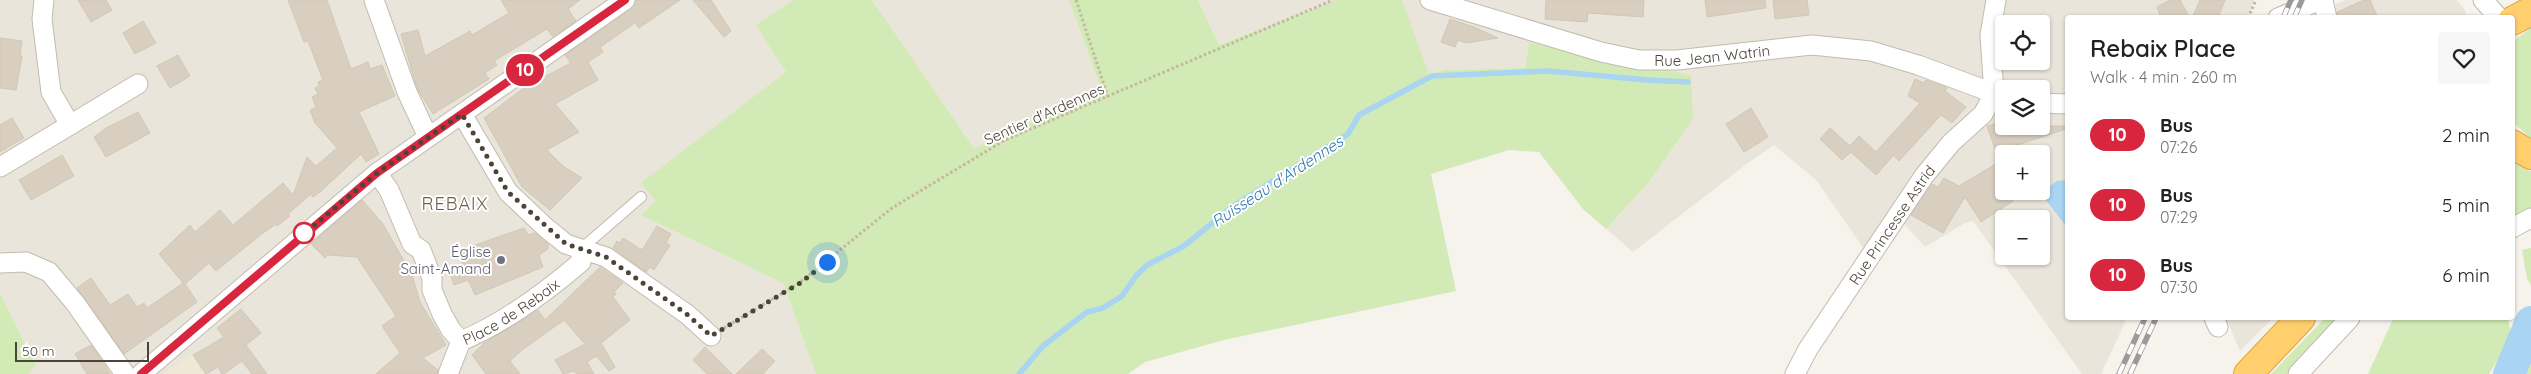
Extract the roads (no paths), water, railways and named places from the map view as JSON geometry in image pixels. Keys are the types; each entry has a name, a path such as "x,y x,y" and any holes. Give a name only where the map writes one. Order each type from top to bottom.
{"highway":[{"path":"2515,19 2531,10"},
{"path":"2248,374 2299,320"}],"street":[{"path":"44,0 42,19 51,92 70,125"},
{"path":"374,0 407,92 428,137"},
{"path":"141,374 377,173 625,0"},
{"name":"Rue Jean Watrin","path":"1430,0 1601,52 1639,60 1677,60 1812,44 1871,51 1918,65 1995,94"},
{"path":"1996,0 1990,35 1997,80"},
{"path":"2285,15 2322,0 2325,15"},
{"path":"2483,0 2496,15"},
{"path":"0,167 138,84"},
{"name":"Rue Princesse Astrid","path":"1795,374 1808,349 1924,176 1951,143 1983,114 1995,100"},
{"path":"2050,103 2065,104"},
{"path":"462,114 508,192 566,244 606,257 688,315 711,336"},
{"name":"Place de Rebaix","path":"377,173 389,190 412,244 421,250 432,278 432,290 450,330 461,341 494,324 563,277 581,262 581,249"},
{"path":"2515,226 2531,218"},
{"path":"1,261 26,262 49,272 75,303 125,374"},
{"path":"2298,374 2348,320"},
{"path":"448,374 461,341"}],"lane":[{"path":"581,249 641,197"}],"water":[{"path":"2065,180 2065,224 2046,200 2050,200 2050,186 2057,181"}],"waterway":[{"name":"Ruisseau d'Ardennes","path":"1019,374 1043,346 1087,312 1103,308 1122,296 1136,276 1147,265 1184,246 1232,207 1348,134 1359,115 1432,76 1548,71 1688,82"},
{"path":"2509,374 2531,322"}],"railway":[{"path":"2284,15 2291,0"},
{"path":"2295,15 2302,0"},
{"path":"2119,374 2144,320"},
{"path":"2130,374 2155,320"}],"place":[{"name":"Église Saint-Amand","path":"501,260"}],"district":[{"name":"REBAIX","path":"455,203"}]}
